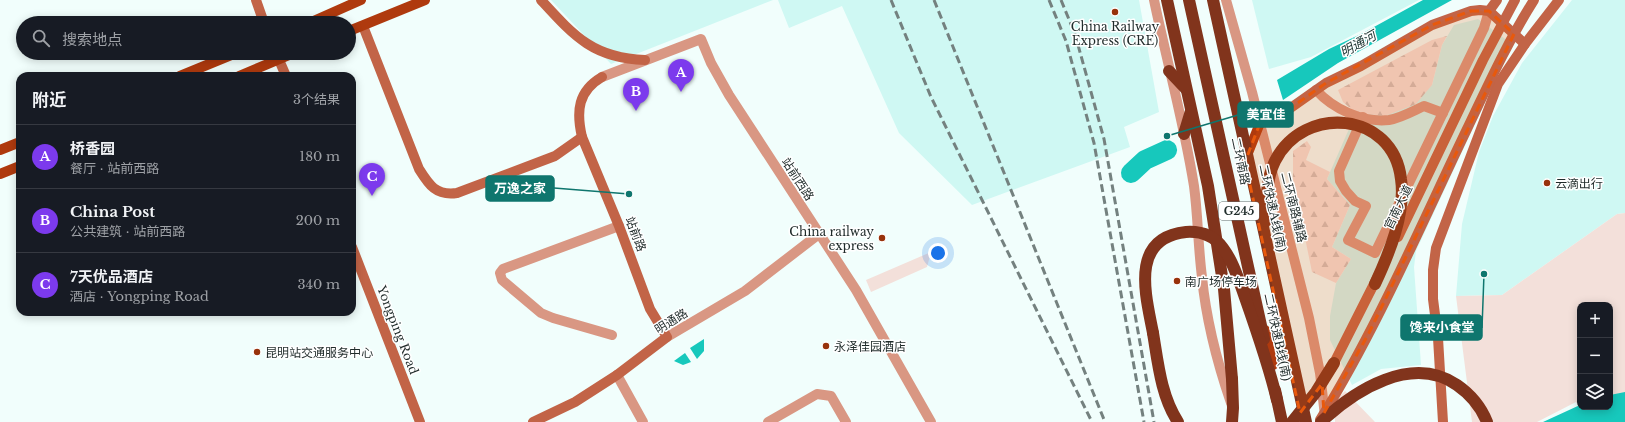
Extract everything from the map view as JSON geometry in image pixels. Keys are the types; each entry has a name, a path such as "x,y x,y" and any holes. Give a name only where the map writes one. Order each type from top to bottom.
{"highway":[{"path":"1166,0 1208,186 1221,267 1228,323 1233,394 1232,422"},
{"name":"二环快速B线(南)","path":"1189,0 1282,422"},
{"name":"二环快速A线(南)","path":"1213,0 1306,422"},
{"path":"1170,71 1186,89"},
{"path":"1184,134 1191,110"},
{"path":"1276,288 1269,249 1266,220 1269,182 1275,162 1286,146 1301,133 1320,125 1340,122 1361,126 1380,138 1394,155 1401,178 1401,203 1394,234 1386,261 1375,284"},
{"path":"1178,422 1168,402 1164,389 1144,278 1146,263 1156,245 1168,237 1183,232 1199,232 1210,236 1222,247 1229,257 1259,337 1277,400"},
{"path":"1292,422 1312,398 1334,363"},
{"path":"1320,422 1367,387 1396,376 1418,373 1439,376 1452,381 1475,401 1488,422"}],"main road":[{"path":"325,16 361,0"},
{"path":"356,28 425,0"},
{"name":"二环南路","path":"1192,0 1285,422"},
{"name":"二环南路","path":"1209,0 1301,422"},
{"path":"190,72 219,60"},
{"path":"247,72 270,60"},
{"path":"1245,162 1260,123"},
{"path":"0,150 16,144"},
{"path":"0,174 16,168"}],"street":[{"path":"256,0 262,16"},
{"path":"541,0 574,34 591,46 608,55 625,59 645,60"},
{"path":"1154,0 1184,134 1197,208 1200,259 1205,302 1219,364 1237,422"},
{"name":"二环南路辅路","path":"1226,0 1260,123 1316,350 1323,392 1325,422"},
{"path":"1363,117 1339,171 1340,181 1346,191 1355,201 1366,206 1348,240 1375,253 1484,28 1489,12 1497,0"},
{"name":"官南大道","path":"1301,422 1334,363 1375,284 1480,66 1515,0"},
{"path":"1320,422 1369,333 1503,56 1534,0"},
{"path":"1443,422 1438,338 1433,299 1433,270 1436,248 1498,84 1525,44 1559,0"},
{"path":"1260,123 1275,118 1326,83 1361,66 1432,25 1471,11 1480,10 1489,12 1525,44"},
{"path":"363,26 419,169 428,183 437,191 448,194 457,193 555,156 582,137"},
{"name":"站前西路","path":"602,77 701,39 711,63 728,95 856,290 931,422"},
{"path":"280,60 284,72"},
{"name":"站前路","path":"602,77 595,81 585,91 580,107 579,125 582,137 619,226 650,309 667,337"},
{"path":"1316,90 1323,98 1350,114 1374,120 1391,120 1424,106 1443,113"},
{"path":"612,335 553,318 541,313 502,280 500,273 502,269 619,226"},
{"name":"明通路","path":"533,422 575,402 617,376 667,337 746,291 819,234"},
{"name":"Yongping Road","path":"356,257 420,422"},
{"path":"617,376 643,422"},
{"path":"768,422 817,394 830,396 846,422"}],"highlighted area":[{"path":"1471,11 1489,11 1514,34 1369,333 1324,413 1322,384 1300,413 1245,162 1260,123 1275,119 1326,83 1432,25"}],"shaded area":[{"path":"551,0 773,0 611,64"},
{"path":"778,0 1139,0 1159,112 1124,127 1130,147 972,205 899,133 842,6 789,28"},
{"path":"1252,0 1419,0 1311,57 1269,69"},
{"path":"1572,0 1625,0 1625,213 1617,214 1502,295 1456,296 1462,224 1479,152 1493,116 1522,63"},
{"path":"1478,19 1512,44 1416,251 1414,267 1421,365 1381,369 1352,385 1330,340 1330,316 1336,283 1351,259 1332,247 1350,205 1327,179 1356,113 1432,85 1442,45 1454,25"}],"green space":[{"path":"1447,36 1442,45 1432,85 1416,104 1385,116 1356,113 1343,102 1338,90 1432,40"},
{"path":"1307,141 1311,147 1306,160 1330,172 1327,179 1350,205 1332,247 1351,259 1336,283 1312,272 1293,179 1293,151"},
{"path":"1625,213 1625,422 1589,422 1581,410 1613,410 1613,302 1577,302 1577,404 1576,402 1537,422 1472,422 1456,296 1502,295 1617,214"},
{"path":"931,252 927,267 871,292 866,280"},
{"path":"1334,391 1339,397 1345,391 1375,422 1335,422"}],"water":[{"path":"1423,0 1452,0 1338,63 1283,100 1277,80 1329,49 1363,33"},
{"path":"704,339 704,351 697,359 690,348"},
{"path":"685,353 691,362 683,365 674,361"},
{"path":"1625,392 1625,422 1543,422 1577,406 1577,410 1613,410 1613,394"}],"waterway":[{"name":"明通河","path":"1131,173 1145,160 1167,150"}],"railway":[{"path":"891,0 931,97 1092,422"},
{"path":"934,0 1105,422"},
{"path":"1049,0 1066,41 1094,143 1144,422"},
{"path":"1061,0 1075,34 1104,139 1154,422"}],"place":[{"name":"China Railway Express (CRE)","path":"1115,12"},
{"name":"桥香园","path":"681,92"},
{"name":"China Post","path":"636,111"},
{"name":"美宜佳","path":"1167,136"},
{"name":"云滴出行","path":"1547,183"},
{"name":"万逸之家","path":"629,194"},
{"name":"7天优品酒店","path":"372,196"},
{"name":"China railway express","path":"882,238"},
{"name":"馋来小食堂","path":"1484,274"},
{"name":"南广场停车场","path":"1177,281"},
{"name":"永泽佳园酒店","path":"826,346"},
{"name":"昆明站交通服务中心","path":"257,352"}]}
